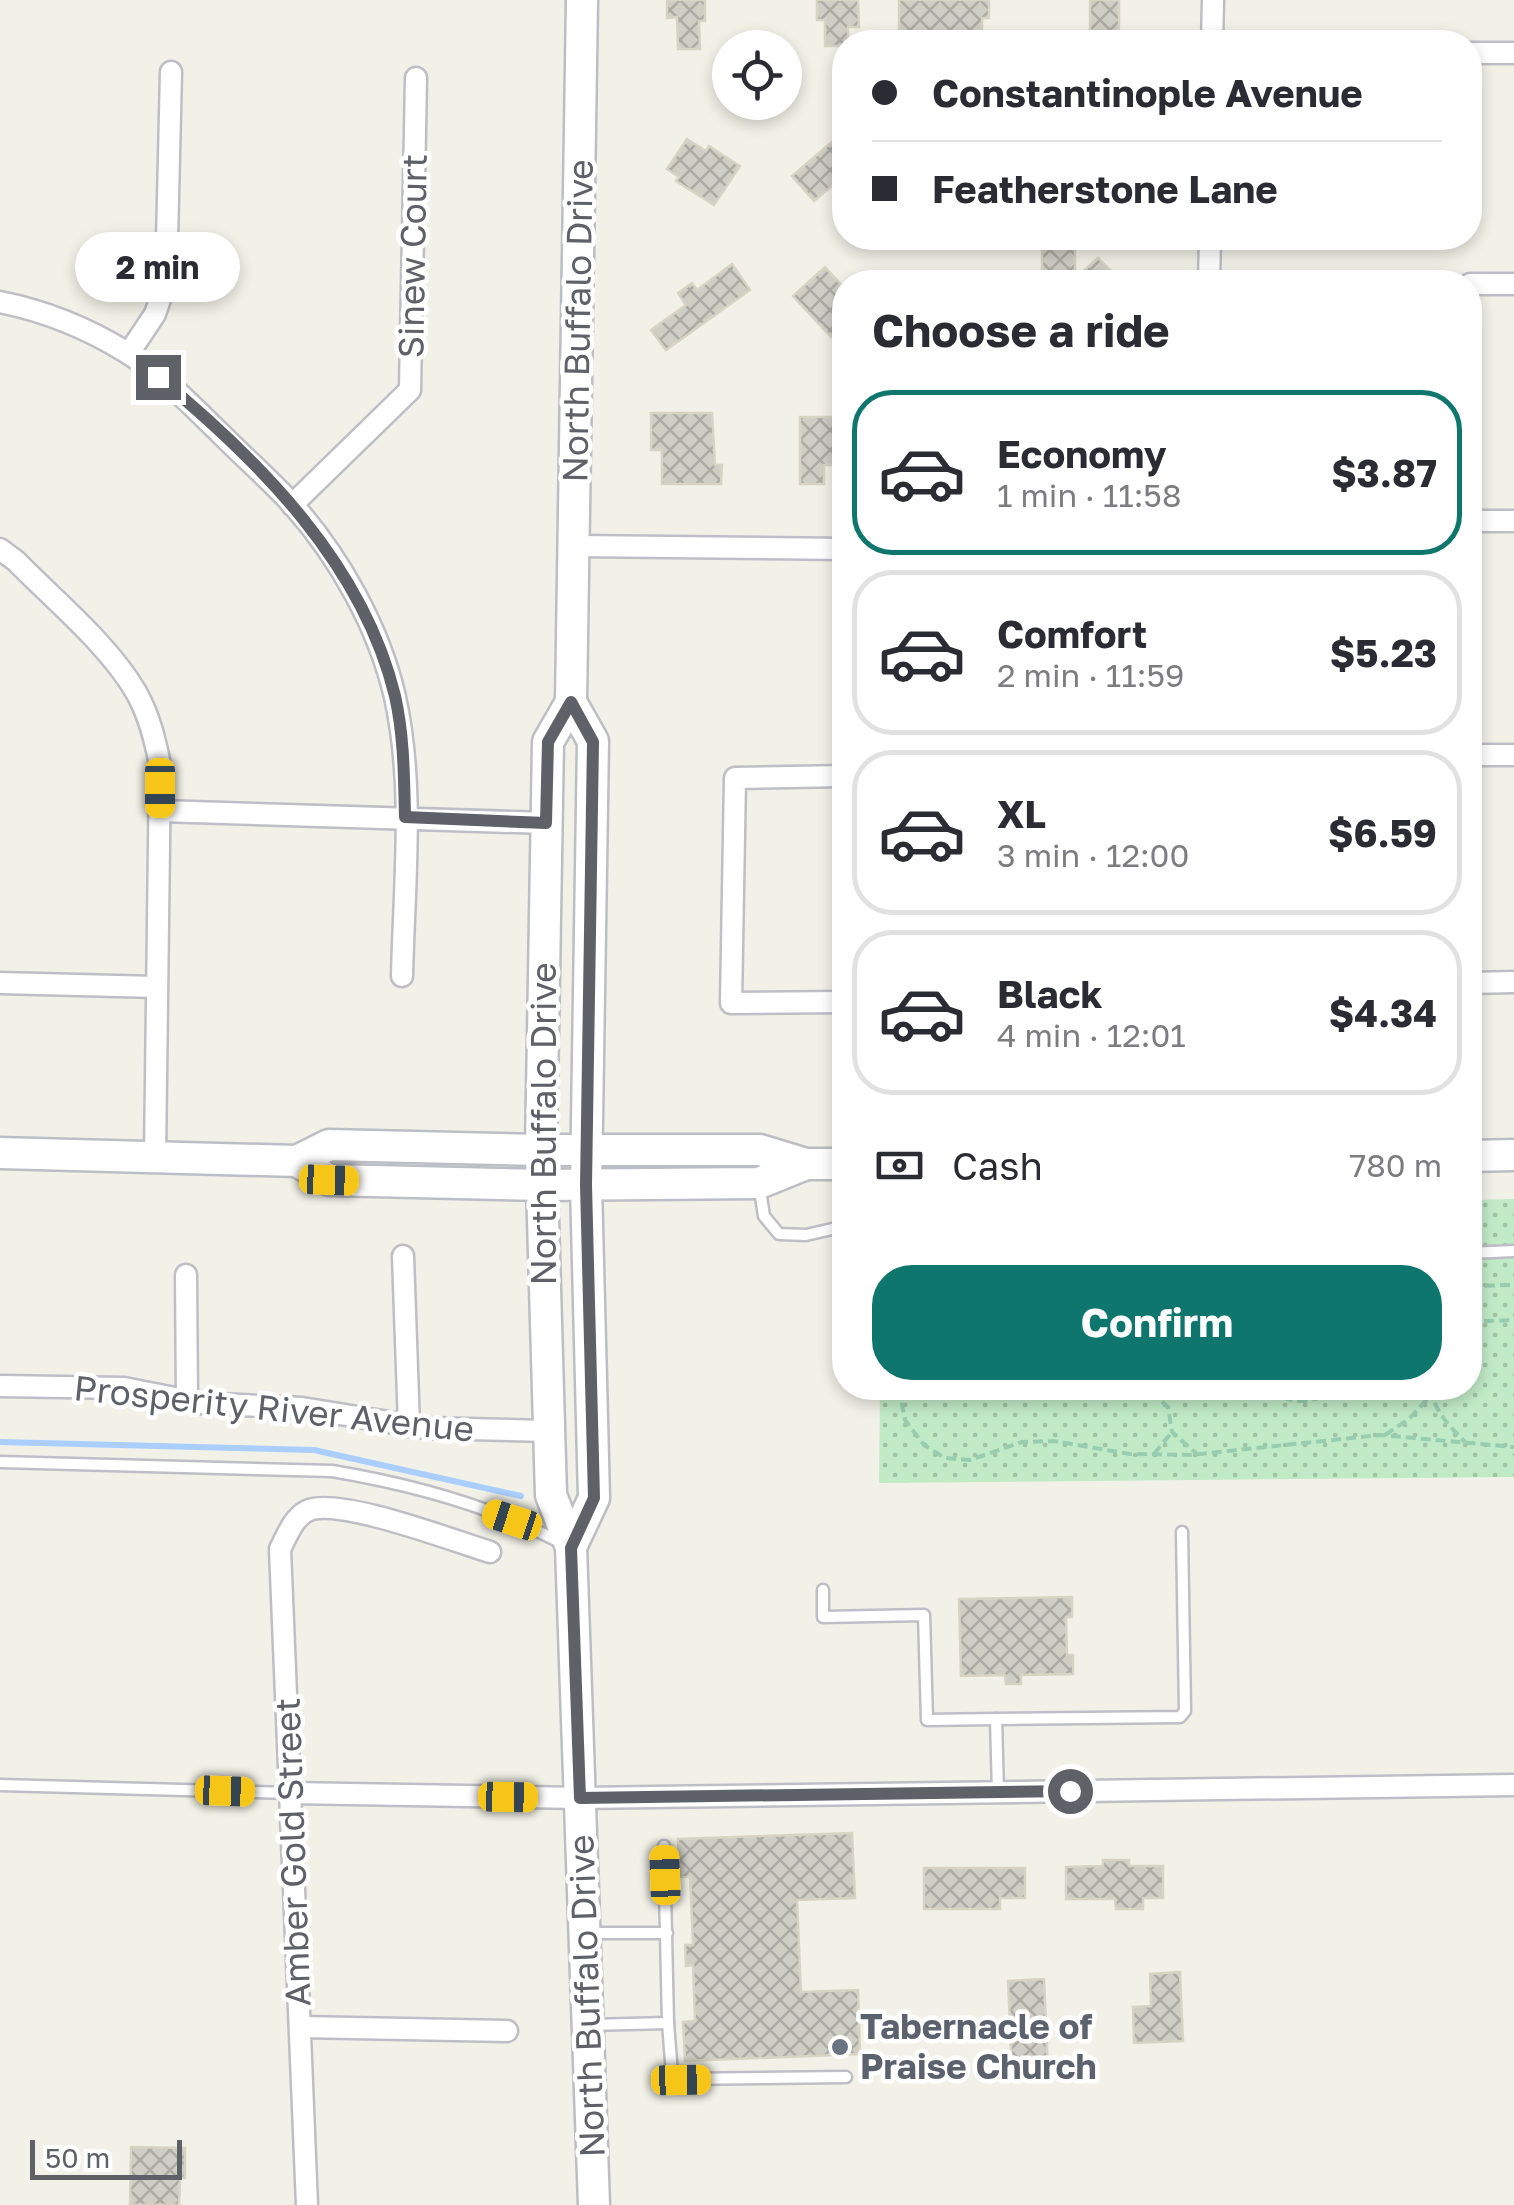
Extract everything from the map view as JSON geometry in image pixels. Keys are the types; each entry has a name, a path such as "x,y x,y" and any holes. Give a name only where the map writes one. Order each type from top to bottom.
{"main road":[{"name":"North Buffalo Drive","path":"582,0 571,702 548,742 541,1150 551,1495 571,1548 594,2205"},
{"name":"North Buffalo Drive","path":"571,702 593,742 586,1185 594,1498 571,1548"},
{"path":"0,1153 297,1160 329,1145 760,1150 806,1164 832,1164"},
{"path":"1482,1156 1514,1155"},
{"path":"297,1160 329,1180 542,1185 759,1183 806,1164"}],"street":[{"path":"1212,30 1213,0"},
{"path":"1482,53 1514,53"},
{"path":"128,354 156,314 166,282 171,72"},
{"name":"Sinew Court","path":"292,505 410,390 416,78"},
{"path":"1482,284 1514,284"},
{"path":"0,302 32,308 82,328 128,354 187,401 292,505 319,538 364,612 388,677 402,735 402,976"},
{"path":"1482,521 1514,520"},
{"path":"574,546 832,549"},
{"path":"0,550 16,561 110,658 135,691 152,728 160,765 154,1157"},
{"path":"1482,755 1514,755"},
{"path":"832,776 735,778 731,1003 832,1002"},
{"path":"160,811 546,823"},
{"path":"1482,983 1514,982"},
{"path":"0,983 156,988"},
{"path":"403,1256 409,1426"},
{"path":"186,1274 187,1400"},
{"name":"Prosperity River Avenue","path":"0,1386 124,1388 187,1400 302,1408 409,1426 459,1431 548,1431"},
{"name":"Amber Gold Street","path":"307,2205 280,1549 296,1518 308,1510 324,1507 356,1511 490,1552"},
{"path":"290,1793 580,1798 1514,1785"},
{"path":"300,2027 507,2032"}],"lane":[{"path":"759,1183 764,1216 779,1234 806,1235 832,1229"},
{"path":"1482,1253 1514,1252"},
{"path":"0,1462 332,1470 384,1480 525,1524 571,1548"},
{"path":"823,1590 823,1617 924,1615 927,1720 1180,1718 1188,1702 1182,1532"},
{"path":"996,1719 998,1792"},
{"path":"0,1785 290,1793"},
{"path":"664,1846 672,2074 681,2080 846,2077"},
{"path":"585,1933 667,1933"},
{"path":"588,2025 668,2022"}],"path":[{"path":"1482,1286 1514,1285"},
{"path":"1482,1322 1514,1320"},
{"path":"901,1400 905,1420 924,1445 946,1458 970,1460 1022,1442 1054,1441 1130,1454 1197,1454 1385,1435 1514,1447"},
{"path":"1160,1400 1168,1407 1172,1432 1197,1454"},
{"path":"1385,1435 1409,1419 1426,1400"},
{"path":"1434,1400 1444,1420 1465,1442"},
{"path":"1154,1454 1172,1432"}],"green space":[{"path":"1514,1199 1514,1477 879,1483 880,1400 1482,1400 1482,1200"}],"building":[{"path":"667,0 705,0 705,21 699,21 700,49 678,49 677,17 667,18"},
{"path":"817,0 858,0 859,27 832,30 832,46 825,46 825,20 817,20"},
{"path":"899,0 989,0 989,18 982,18 982,30 899,30"},
{"path":"1090,0 1119,0 1119,30 1090,30"},
{"path":"687,139 706,151 709,146 740,166 714,205 676,181 679,177 667,169"},
{"path":"832,142 832,186 814,201 792,176"},
{"path":"1042,250 1075,250 1075,270 1042,270"},
{"path":"1098,258 1110,270 1084,270"},
{"path":"732,264 750,290 666,350 651,330 686,305 678,293 692,283 697,290"},
{"path":"825,267 832,275 832,336 831,337 793,296"},
{"path":"651,413 712,413 715,465 722,465 721,484 662,484 662,450 651,450"},
{"path":"800,417 832,417 832,465 824,465 824,484 800,484"},
{"path":"1072,1597 1072,1617 1066,1617 1067,1655 1073,1655 1073,1674 1021,1675 1021,1684 1006,1684 1005,1675 961,1676 959,1599"},
{"path":"852,1833 855,1898 797,1900 801,1992 858,1990 860,2054 685,2061 683,2022 695,2021 693,1965 686,1966 685,1945 693,1945 690,1877 679,1877 678,1839"},
{"path":"1103,1860 1129,1860 1129,1866 1163,1866 1163,1898 1143,1898 1143,1909 1116,1909 1115,1899 1066,1899 1066,1867 1103,1866"},
{"path":"924,1868 1025,1868 1025,1898 1000,1898 1000,1909 924,1909"},
{"path":"1180,1972 1183,2041 1134,2043 1133,2007 1151,2006 1150,1974"},
{"path":"1044,1979 1048,2069 1012,2071 1008,1981"},
{"path":"131,2147 185,2148 185,2178 180,2178 179,2205 130,2205"}],"waterway":[{"path":"0,1442 314,1450 521,1496"}],"place":[{"name":"Tabernacle of Praise Church","path":"840,2047"}],"route":[{"path":"158,377 292,505 319,538 364,612 394,693 402,735 405,817 546,823 548,742 571,702 593,742 586,1185 594,1498 571,1548 580,1798 1070,1791"}]}
